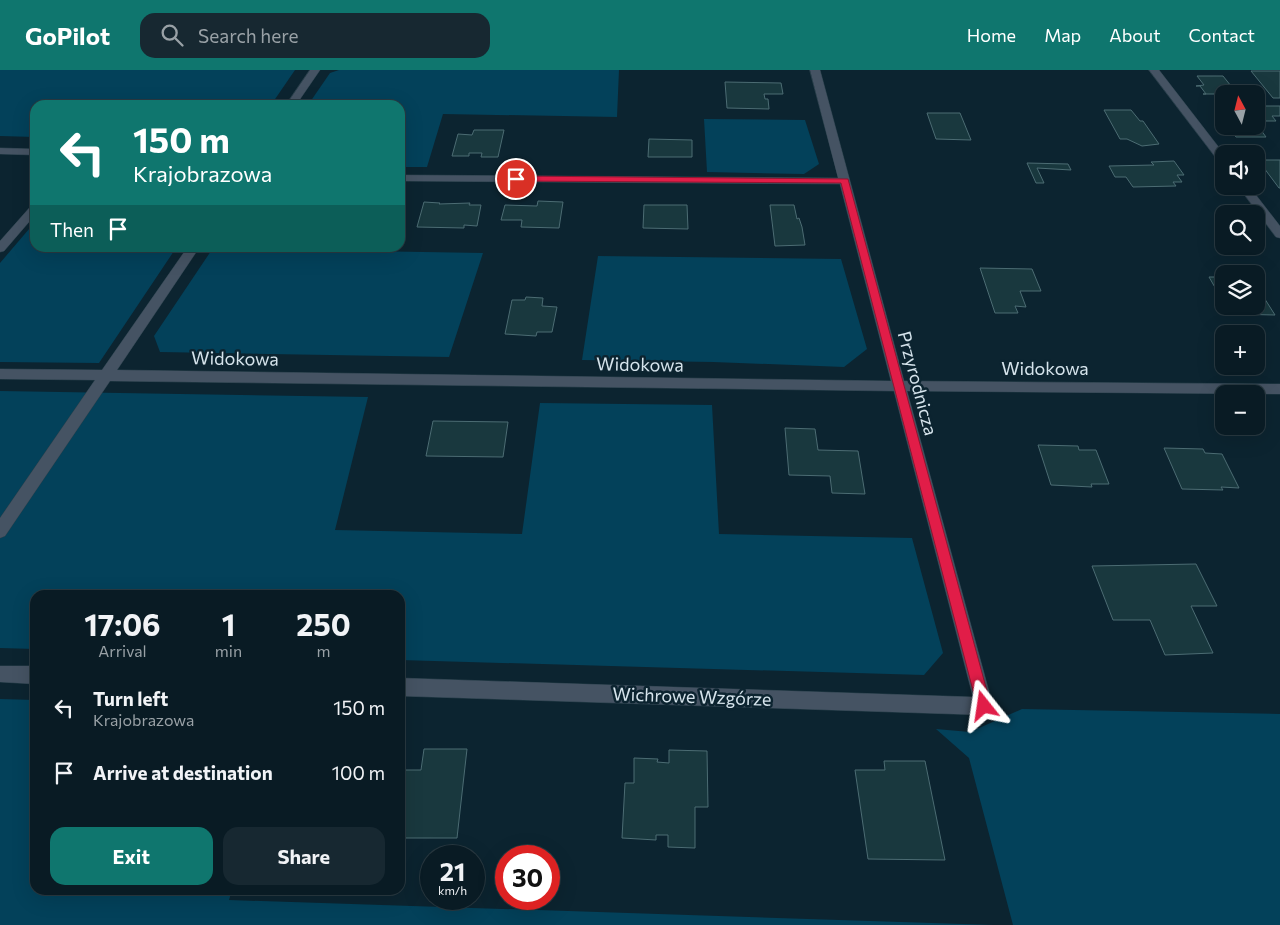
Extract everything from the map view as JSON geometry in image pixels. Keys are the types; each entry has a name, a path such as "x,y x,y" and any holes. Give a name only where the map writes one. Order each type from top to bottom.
{"street":[{"path":"294,100 315,70"},
{"name":"Przyrodnicza","path":"815,70 984,706"},
{"path":"1154,70 1215,149"},
{"path":"0,151 30,152"},
{"path":"405,178 845,181"},
{"path":"1250,195 1280,234"},
{"path":"0,248 30,214"},
{"path":"0,531 190,252"},
{"name":"Widokowa","path":"0,374 1280,389"},
{"path":"0,674 30,675"},
{"name":"Wichrowe Wzgórze","path":"405,687 984,706"}],"shaded area":[{"path":"0,70 295,70 274,100 30,100 30,137 0,136"},
{"path":"339,70 619,70 617,117 443,114 427,167 405,167 405,100 311,100 330,73"},
{"path":"704,119 805,120 819,164 804,174 707,172"},
{"path":"30,228 30,252 173,252 99,363 0,362 0,263"},
{"path":"210,252 483,253 449,357 160,352 154,336"},
{"path":"598,256 841,259 867,349 844,367 582,360"},
{"path":"0,391 368,397 335,530 522,534 540,403 712,405 719,534 912,538 943,653 924,675 405,660 405,590 30,590 30,649 0,648"},
{"path":"0,699 30,700 30,895 230,895 229,900 420,906 420,910 485,910 485,908 994,925 0,925"},
{"path":"1022,709 1280,714 1280,925 1013,925 969,758 936,729 970,732"}],"building":[{"path":"1251,71 1280,71 1280,98 1273,98 1265,88 1265,85 1262,85"},
{"path":"1197,76 1223,76 1230,85 1215,85 1215,94 1206,94 1200,86 1196,86 1204,85"},
{"path":"725,82 781,83 783,94 764,94 765,99 768,99 769,109 727,108"},
{"path":"1265,106 1280,106 1280,116 1272,116 1276,121 1266,121"},
{"path":"1104,110 1131,110 1140,121 1143,121 1159,144 1142,146 1127,139 1120,139"},
{"path":"927,113 960,113 971,140 936,139"},
{"path":"474,130 504,130 498,157 481,157 482,153 469,153 469,156 452,156 458,134 472,135"},
{"path":"1235,135 1265,135 1266,137 1236,137"},
{"path":"649,139 692,140 692,157 648,157"},
{"path":"1265,160 1280,160 1279,188 1265,169"},
{"path":"1174,161 1184,175 1177,175 1182,182 1173,182 1176,186 1133,187 1126,177 1115,177 1109,166 1154,165 1151,162"},
{"path":"1027,163 1068,164 1071,170 1037,168 1044,183 1036,183"},
{"path":"538,201 563,202 559,228 521,227 522,220 501,220 505,205 537,206"},
{"path":"424,202 481,205 477,226 464,225 464,228 417,227"},
{"path":"644,205 687,205 688,229 643,228"},
{"path":"770,205 794,205 797,219 799,218 802,227 805,245 775,246"},
{"path":"980,268 1032,269 1041,291 1020,291 1026,307 1015,306 1018,313 995,313"},
{"path":"1209,277 1215,277 1215,287"},
{"path":"526,297 543,298 542,306 557,307 552,332 537,332 536,336 505,334 512,300 525,300"},
{"path":"1265,299 1275,315 1265,315"},
{"path":"433,421 508,422 503,457 426,456"},
{"path":"785,428 815,429 818,450 858,451 865,494 832,493 830,476 789,475"},
{"path":"1038,445 1078,446 1079,450 1096,450 1109,484 1091,484 1092,487 1051,485"},
{"path":"1164,448 1203,449 1205,453 1222,454 1239,488 1221,487 1223,490 1182,489"},
{"path":"1196,564 1217,606 1191,606 1213,653 1165,655 1150,620 1113,620 1092,566"},
{"path":"424,749 467,749 457,838 405,838 405,770 421,770"},
{"path":"669,750 707,751 708,807 695,807 695,848 668,847 668,835 656,835 656,840 622,838 625,783 634,783 634,758 658,759 657,762 669,763"},
{"path":"884,761 925,761 945,860 868,859 855,770 885,770"}],"route":[{"path":"516,179 845,181 984,706"}]}
